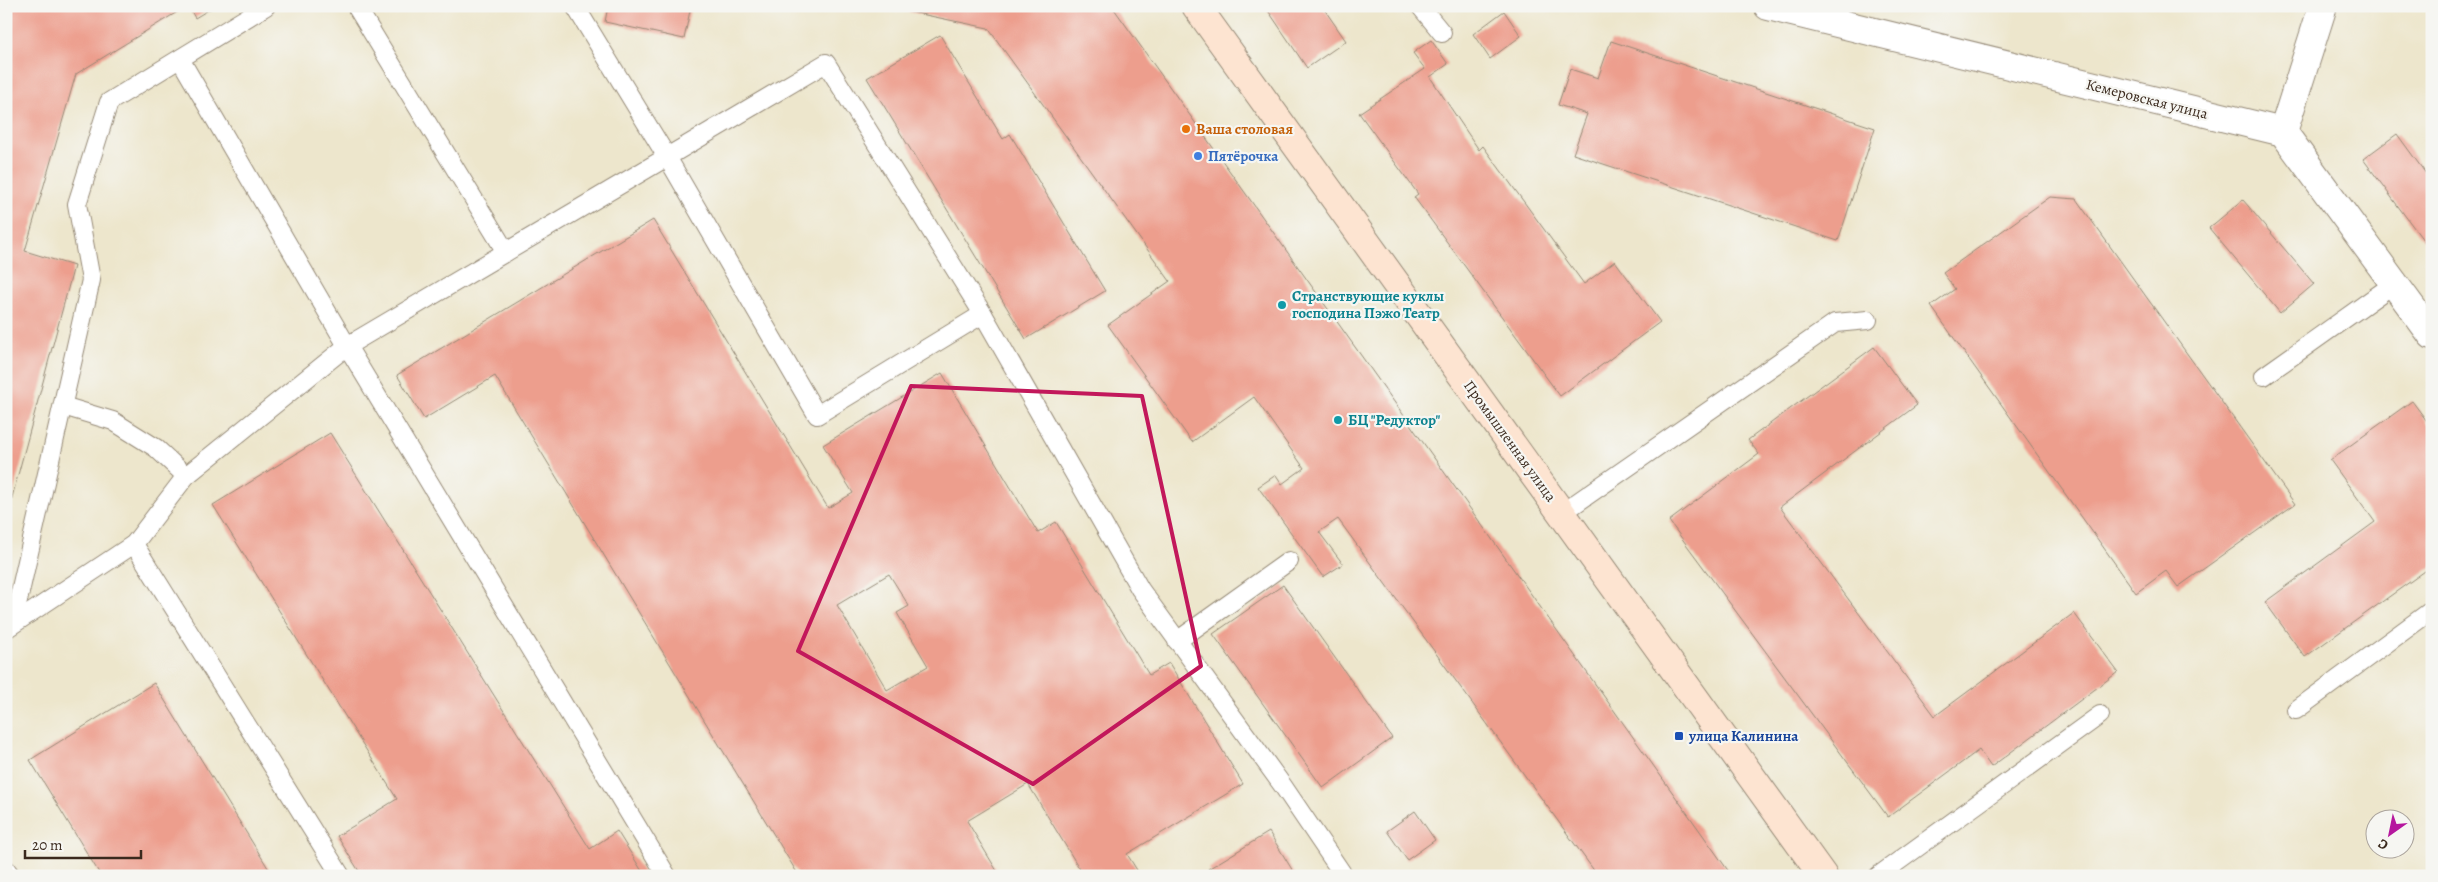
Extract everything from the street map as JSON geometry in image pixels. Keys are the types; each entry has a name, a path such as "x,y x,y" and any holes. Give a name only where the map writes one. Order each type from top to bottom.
{"street":[{"name":"Промышленная улица","path":"1196,6 1823,876"},
{"name":"Кемеровская улица","path":"1768,6 2283,132"},
{"path":"2323,6 2283,132 2432,335"}],"lane":[{"path":"9,626 92,280 77,204 109,102 266,6"},
{"path":"356,6 506,252"},
{"path":"575,6 667,157 817,415 983,314"},
{"path":"1420,6 1442,33"},
{"path":"180,59 347,346 667,876"},
{"path":"9,626 134,544 186,476 347,346 826,63 983,314 1140,590 1283,786 1344,876"},
{"path":"2264,376 2395,283"},
{"path":"1562,513 1835,323 1868,320"},
{"path":"62,406 113,421 156,448 186,476"},
{"path":"134,544 341,876"},
{"path":"1177,640 1289,561"},
{"path":"2296,710 2432,610"},
{"path":"1878,876 2100,715"},
{"path":"6,869 11,876"}],"highlighted area":[{"path":"911,386 1142,396 1201,666 1033,784 798,651"}],"building":[{"path":"11,6 187,6 76,74 25,251 74,266 7,516 6,9"},
{"path":"188,6 215,6 195,18"},
{"path":"608,6 691,6 684,39 605,22"},
{"name":"БЦ \"Редуктор\"","path":"882,6 1112,6 1732,876 1598,876 1338,519 1319,532 1343,564 1323,577 1258,487 1276,475 1282,484 1304,468 1254,397 1192,442 1108,325 1170,281 988,28"},
{"path":"1265,6 1322,6 1346,41 1307,68"},
{"path":"1504,11 1521,36 1490,59 1473,34"},
{"path":"940,35 1003,139 1010,134 1105,291 1026,339 867,78"},
{"path":"1431,40 1448,64 1430,77 1479,150 1483,146 1584,284 1615,261 1660,322 1560,396 1414,197 1418,194 1359,113 1425,69 1413,53"},
{"path":"1611,41 1875,128 1838,241 1573,154 1587,114 1558,105 1570,69 1598,78"},
{"path":"2397,134 2432,182 2432,252 2363,159"},
{"path":"2050,197 2076,199 2295,504 2178,587 2166,571 2136,593 1931,306 1955,289 1943,273"},
{"path":"2243,200 2314,284 2280,313 2209,228"},
{"path":"653,220 828,508 853,493 823,445 942,373 1038,533 1056,522 1149,675 1169,663 1243,784 1127,854 1140,875 1084,876 1028,784 967,821 1000,876 799,876 495,376 424,419 397,375","holes":["889,574 909,606 897,613 928,666 887,690 837,605"]},
{"path":"1874,347 1917,405 1780,507 1935,716 2074,613 2118,672 1991,767 1979,750 1888,817 1669,521 1759,454 1748,440"},
{"path":"2412,401 2432,428 2432,566 2305,657 2265,602 2375,522 2330,460"},
{"path":"330,433 590,849 617,831 645,876 362,876 337,836 397,799 213,505"},
{"path":"1283,585 1392,738 1323,788 1213,634"},
{"path":"154,683 273,876 101,876 30,760"},
{"path":"1415,811 1435,840 1407,860 1387,831"},
{"path":"1269,832 1296,876 1212,876 1208,869"}],"place":[{"name":"Ваша столовая","path":"1186,129"},
{"name":"Пятёрочка","path":"1198,156"},
{"name":"Странствующие куклы господина Пэжо Театр","path":"1282,305"},
{"name":"БЦ \"Редуктор\"","path":"1338,420"},
{"name":"улица Калинина","path":"1679,736"}]}
